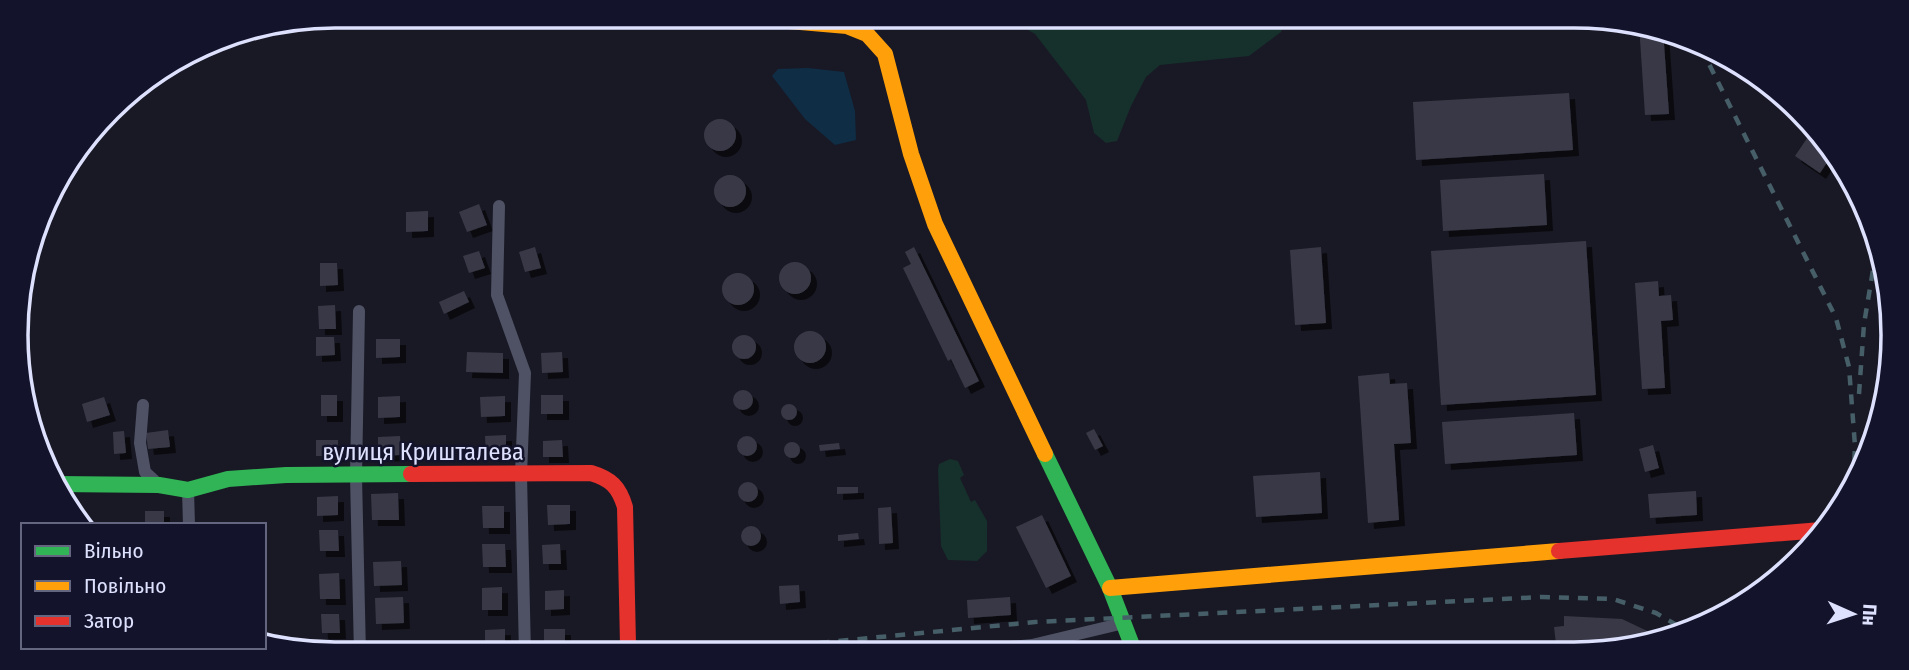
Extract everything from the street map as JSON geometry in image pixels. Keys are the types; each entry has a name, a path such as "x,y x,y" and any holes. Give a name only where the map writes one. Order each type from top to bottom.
{"street":[{"path":"852,28 867,34 885,54 911,153 935,224 1110,588 1131,642"},
{"path":"499,206 498,295 525,373 521,475 525,642"},
{"path":"359,311 356,476 360,642"},
{"path":"143,405 140,443 145,472 159,485"},
{"name":"вулиця Кришталева","path":"67,484 159,485 188,490 228,479 286,475 591,473 606,477 621,489 625,507 628,642"},
{"path":"188,490 189,523"},
{"path":"1110,588 1810,531"},
{"path":"1045,642 1124,623"}],"green space":[{"path":"1025,28 1282,28 1281,32 1249,56 1160,65 1146,77 1117,141 1106,143 1094,133 1086,100 1035,34"},
{"path":"950,459 958,461 964,475 960,478 971,502 975,500 987,521 987,551 977,561 948,560 941,546 938,470 939,464"}],"water":[{"path":"808,68 844,72 855,111 856,140 835,145 805,119 772,76 778,69"}],"building":[{"path":"1640,35 1664,41 1669,114 1645,115"},
{"path":"1569,93 1573,150 1416,160 1413,102"},
{"path":"720,119 732,123 736,135 732,147 720,151 708,147 704,135 708,123"},
{"path":"1808,137 1827,162 1820,173 1795,156"},
{"path":"1544,174 1547,225 1443,231 1440,180"},
{"path":"730,175 742,179 746,191 742,203 730,207 718,203 714,191 718,179"},
{"path":"479,204 487,225 467,232 459,212"},
{"path":"428,211 428,231 406,232 406,212"},
{"path":"1586,241 1596,395 1441,405 1431,251"},
{"path":"535,247 541,268 525,272 519,252"},
{"path":"914,247 979,381 965,388 951,359 948,361 903,268 911,264 905,252"},
{"path":"1321,247 1326,323 1295,325 1290,250"},
{"path":"479,251 485,268 469,273 463,256"},
{"path":"795,262 807,266 811,278 807,290 795,294 783,290 779,278 783,266"},
{"path":"320,263 337,263 338,285 320,286"},
{"path":"738,273 750,277 754,289 750,301 738,305 726,301 722,289 726,277"},
{"path":"1658,281 1659,296 1671,295 1673,320 1661,321 1665,388 1642,389 1635,283"},
{"path":"464,291 469,302 444,314 439,302"},
{"path":"335,305 336,329 319,329 318,306"},
{"path":"810,331 822,335 826,347 822,359 810,363 798,359 794,347 798,335"},
{"path":"744,335 753,338 756,347 753,356 744,359 735,356 732,347 735,338"},
{"path":"316,337 334,337 335,355 316,356"},
{"path":"376,339 400,339 400,357 376,358"},
{"path":"467,352 503,353 503,373 466,372"},
{"path":"562,352 563,372 542,373 541,353"},
{"path":"1389,373 1390,384 1407,383 1411,443 1394,444 1399,520 1368,523 1358,376"},
{"path":"739,390 747,390 753,400 747,410 739,410 733,404 733,396"},
{"path":"321,395 337,395 337,416 321,416"},
{"path":"541,395 563,395 563,414 541,414"},
{"path":"400,396 400,417 378,418 378,397"},
{"path":"505,396 505,416 481,417 480,397"},
{"path":"104,397 110,415 87,422 82,404"},
{"path":"786,404 792,404 797,412 795,418 786,420 781,415 781,409"},
{"path":"1574,413 1577,455 1445,464 1442,422"},
{"path":"1094,429 1103,446 1095,450 1086,433"},
{"path":"168,430 170,447 148,449 146,433"},
{"path":"124,431 126,453 114,454 113,432"},
{"path":"506,435 506,455 486,456 485,436"},
{"path":"400,436 401,455 378,456 378,437"},
{"path":"743,436 751,436 757,446 751,456 743,456 737,450 737,442"},
{"path":"316,440 338,440 338,456 316,456"},
{"path":"562,440 563,457 543,457 543,441"},
{"path":"789,442 795,442 800,450 798,456 789,458 784,453 784,447"},
{"path":"839,443 840,449 820,451 819,445"},
{"path":"1653,445 1659,468 1645,472 1639,449"},
{"path":"1320,472 1322,513 1256,517 1253,476"},
{"path":"744,482 752,482 758,492 752,502 744,502 738,496 738,488"},
{"path":"837,487 858,487 858,493 837,494"},
{"path":"1696,491 1697,515 1650,518 1648,494"},
{"path":"398,493 399,520 372,520 371,494"},
{"path":"338,496 338,515 317,516 317,497"},
{"path":"547,505 570,505 570,524 548,525"},
{"path":"482,506 504,506 504,528 483,528"},
{"path":"891,507 893,543 879,544 878,508"},
{"path":"145,511 164,511 164,523 145,523"},
{"path":"1042,515 1071,576 1046,588 1016,527"},
{"path":"747,526 755,526 761,536 755,546 747,546 741,540 741,532"},
{"path":"319,530 338,530 339,551 320,551"},
{"path":"858,533 859,539 838,541 838,535"},
{"path":"482,544 505,544 506,567 483,567"},
{"path":"560,544 561,564 543,564 542,545"},
{"path":"401,561 402,585 374,586 373,562"},
{"path":"339,573 340,599 320,599 319,574"},
{"path":"799,585 800,602 780,604 779,586"},
{"path":"502,587 502,610 482,610 482,588"},
{"path":"564,590 564,609 545,610 545,591"},
{"path":"403,597 404,623 376,624 375,598"},
{"path":"1010,597 1011,615 968,618 967,600"},
{"path":"321,614 339,614 340,633 322,633"},
{"path":"1564,616 1622,619 1650,633 1614,639 1556,642 1554,627 1564,626"},
{"path":"505,629 505,642 485,642 485,630"},
{"path":"544,629 565,629 565,642 544,642"}],"railway":[{"path":"1706,58 1836,318 1849,367 1854,460"},
{"path":"1859,394 1864,324 1873,267"},
{"path":"828,642 1035,622 1542,597 1613,599 1656,613 1676,625"}],"traffic: fast":[{"path":"1045,454 1110,588 1131,642"},
{"path":"67,484 159,485 188,490 228,479 286,475 411,474"}],"traffic: slow":[{"path":"852,28 867,34 885,54 911,154 935,224 1045,454"},
{"path":"1110,588 1559,551"}],"traffic: jam":[{"path":"411,474 591,473 609,481 617,489 625,507 628,642"},
{"path":"1559,551 1810,531"}]}
